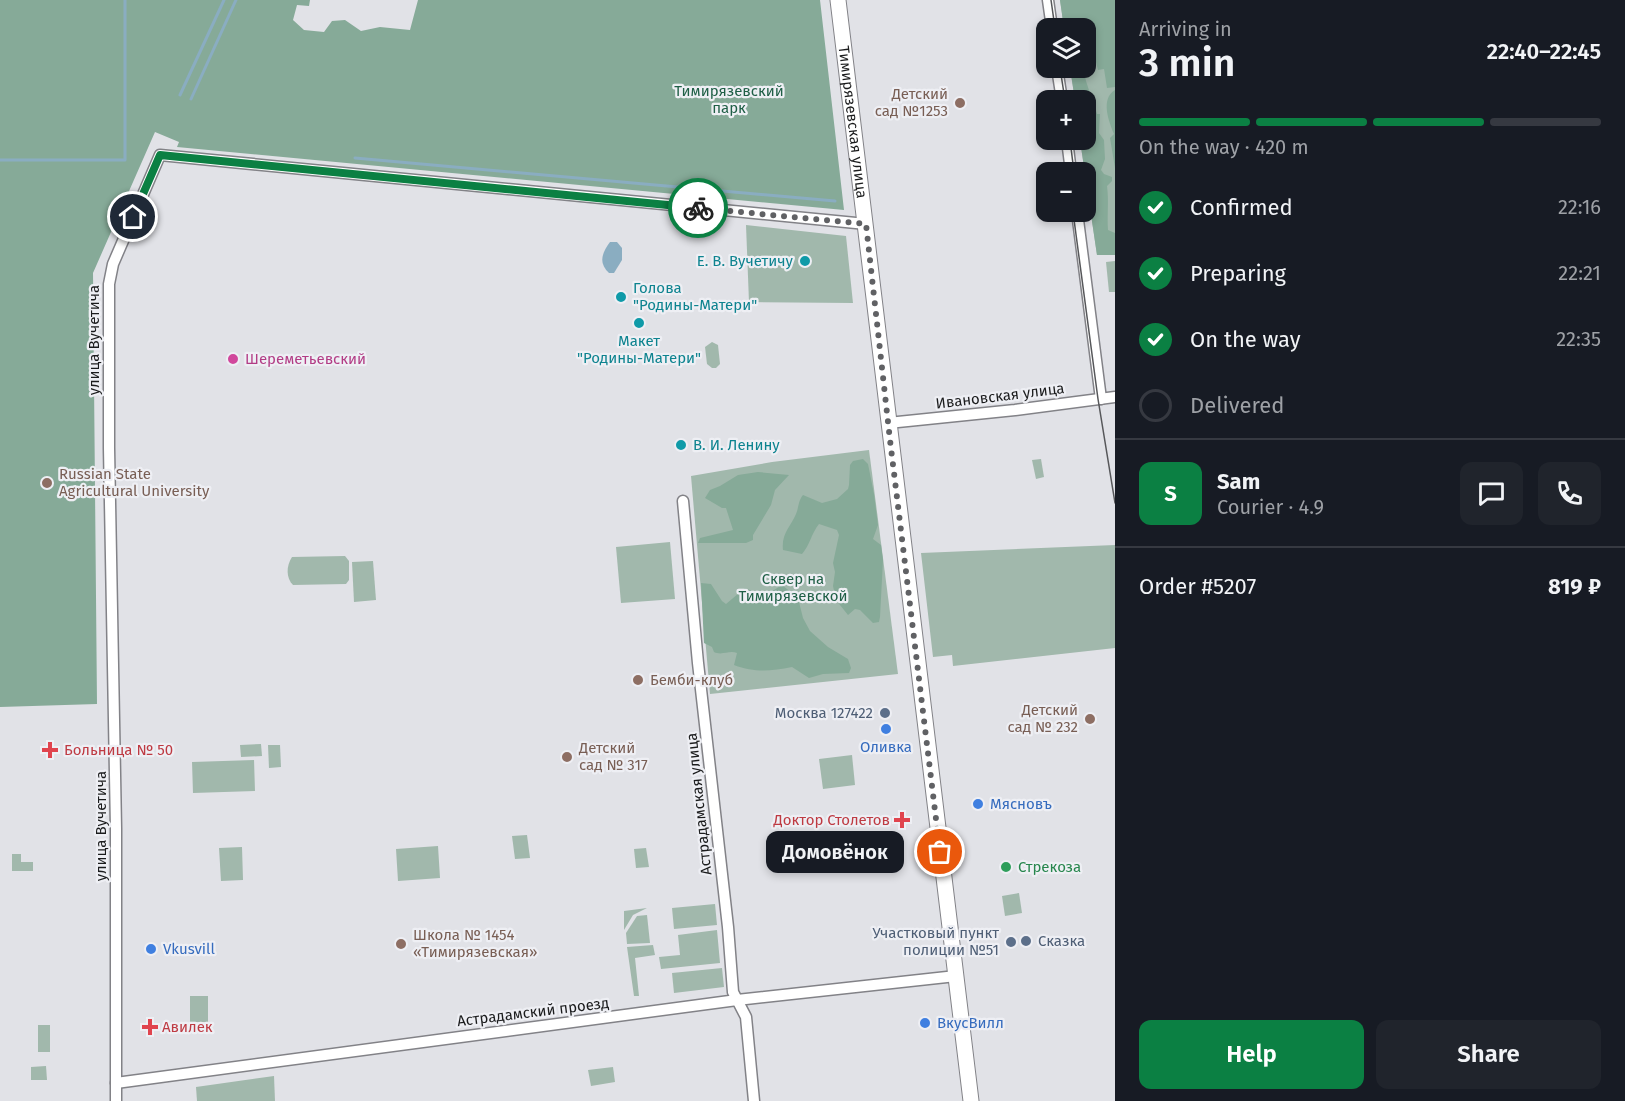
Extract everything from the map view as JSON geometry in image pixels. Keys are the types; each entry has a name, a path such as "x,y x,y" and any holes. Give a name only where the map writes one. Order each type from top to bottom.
{"main road":[{"name":"Тимирязевская улица","path":"838,0 971,1101"}],"street":[{"path":"1048,0 1051,18"},
{"name":"улица Вучетича","path":"116,1101 115,693 109,448 109,284 113,264 160,155 866,224"},
{"path":"1078,222 1101,399"},
{"name":"Ивановская улица","path":"888,423 1115,397"},
{"name":"Астрадамская улица","path":"683,501 732,983 737,1000 746,1017 754,1101"},
{"name":"Астрадамский проезд","path":"116,1083 737,1000 956,976"}],"green space":[{"name":"Тимирязевский парк","path":"0,0 310,0 309,6 297,5 293,20 304,30 324,32 332,21 345,20 361,31 380,27 410,30 418,0 820,0 844,210 177,147 179,142 155,132 93,273 97,704 0,707"},
{"path":"1060,0 1115,0 1115,255 1097,255 1092,222 1096,222 1096,162 1083,162 1081,150 1096,150 1096,90 1073,90 1072,78 1096,78 1096,18 1063,18"},
{"path":"1060,0 1115,0 1115,87 1107,88 1104,69 1098,70 1096,18 1063,18"},
{"path":"1072,78 1085,78 1089,90 1073,90"},
{"path":"1115,90 1115,168 1110,138 1114,134 1108,117 1107,105 1110,94"},
{"path":"1096,111 1100,114 1099,133 1104,140 1105,159 1101,170 1112,177 1112,181 1107,186 1108,230 1115,233 1115,255 1097,255 1092,222 1096,222 1096,162 1083,162 1081,150 1096,150"},
{"path":"746,225 846,236 853,303 749,302"},
{"path":"1115,261 1115,292 1109,292 1106,262"},
{"path":"712,342 718,345 720,364 716,368 707,364 705,347"},
{"name":"Сквер на Тимирязевской","path":"869,450 898,674 710,694 691,476 772,462"},
{"path":"863,459 868,464 878,525 873,539 881,545 883,560 880,617 879,622 873,623 860,610 855,609 848,615 836,600 833,586 835,572 833,563 839,535 837,530 819,524 802,554 783,550 785,535 803,495 822,503 837,499 848,489 850,465 853,461"},
{"path":"1041,459 1044,477 1036,479 1032,460"},
{"path":"758,472 789,475 775,490 771,505 753,535 753,540 746,543 698,543 700,538 733,530 726,508 705,498 710,490 738,475"},
{"path":"670,542 675,599 621,603 616,547"},
{"path":"1115,545 1115,648 953,666 952,655 933,657 921,553"},
{"path":"345,556 349,561 349,580 346,584 293,585 289,579 288,568 292,557"},
{"path":"373,561 376,600 354,602 352,562"},
{"path":"701,583 711,584 726,604 745,588 761,598 782,585 798,598 803,618 810,631 828,647 848,659 851,668 849,673 823,674 809,678 792,667 763,671 734,665 737,653 717,653 704,643"},
{"path":"261,744 262,756 241,757 240,745"},
{"path":"268,745 280,745 281,767 269,768"},
{"path":"852,755 855,785 823,789 819,759"},
{"path":"254,760 255,791 193,793 192,762"},
{"path":"527,835 530,858 515,859 512,836"},
{"path":"438,846 440,878 398,881 396,849"},
{"path":"242,847 243,880 221,881 219,848"},
{"path":"646,848 649,867 636,868 634,849"},
{"path":"12,854 21,854 21,862 33,862 33,871 12,871"},
{"path":"1019,893 1022,913 1005,916 1002,896"},
{"path":"715,904 717,925 674,929 672,908"},
{"path":"647,908 633,915 624,930 624,911"},
{"path":"647,915 650,943 627,944 626,933 637,916"},
{"path":"717,930 720,963 661,969 659,957 680,955 678,935"},
{"path":"653,945 655,955 635,958 639,996 634,996 627,947"},
{"path":"722,968 724,987 674,993 672,973"},
{"path":"190,996 208,996 208,1022 190,1022"},
{"path":"38,1025 50,1025 50,1052 38,1052"},
{"path":"46,1066 47,1080 31,1080 31,1067"},
{"path":"613,1067 615,1082 591,1086 588,1070"},
{"path":"274,1076 275,1101 197,1101 196,1087"}],"water":[{"path":"610,242 617,242 622,248 622,260 614,273 609,273 602,262 603,254"}],"waterway":[{"path":"0,160 125,160 125,0"},
{"path":"180,95 224,0"},
{"path":"191,99 236,0"},
{"path":"355,158 835,201"}],"tram line":[{"path":"1051,0 1054,18"},
{"path":"1062,78 1063,90"},
{"path":"1071,150 1073,162"},
{"path":"1074,222 1098,399 1115,503"}],"way so far":[{"path":"698,208 866,224 940,852"}],"place":[{"name":"Детский сад №1253","path":"960,103"},
{"name":"Е. В. Вучетичу","path":"805,261"},
{"name":"Голова \"Родины-Матери\"","path":"621,297"},
{"name":"Макет \"Родины-Матери\"","path":"639,323"},
{"name":"Шереметьевский","path":"233,359"},
{"name":"В. И. Ленину","path":"681,445"},
{"name":"Russian State Agricultural University","path":"47,483"},
{"name":"Бемби-клуб","path":"638,680"},
{"name":"Москва 127422","path":"885,713"},
{"name":"Детский сад № 232","path":"1090,719"},
{"name":"Оливка","path":"886,729"},
{"name":"Больница № 50","path":"50,750"},
{"name":"Детский сад № 317","path":"567,757"},
{"name":"Мясновъ","path":"978,804"},
{"name":"Доктор Столетов","path":"902,820"},
{"name":"Домовёнок","path":"940,852"},
{"name":"Стрекоза","path":"1006,867"},
{"name":"Сказка","path":"1026,941"},
{"name":"Участковый пункт полиции №51","path":"1011,942"},
{"name":"Школа № 1454 «Тимирязевская»","path":"401,944"},
{"name":"Vkusvill","path":"151,949"},
{"name":"ВкусВилл","path":"925,1023"},
{"name":"Авилек","path":"150,1027"}],"route":[{"path":"133,217 160,155 698,208"}]}
